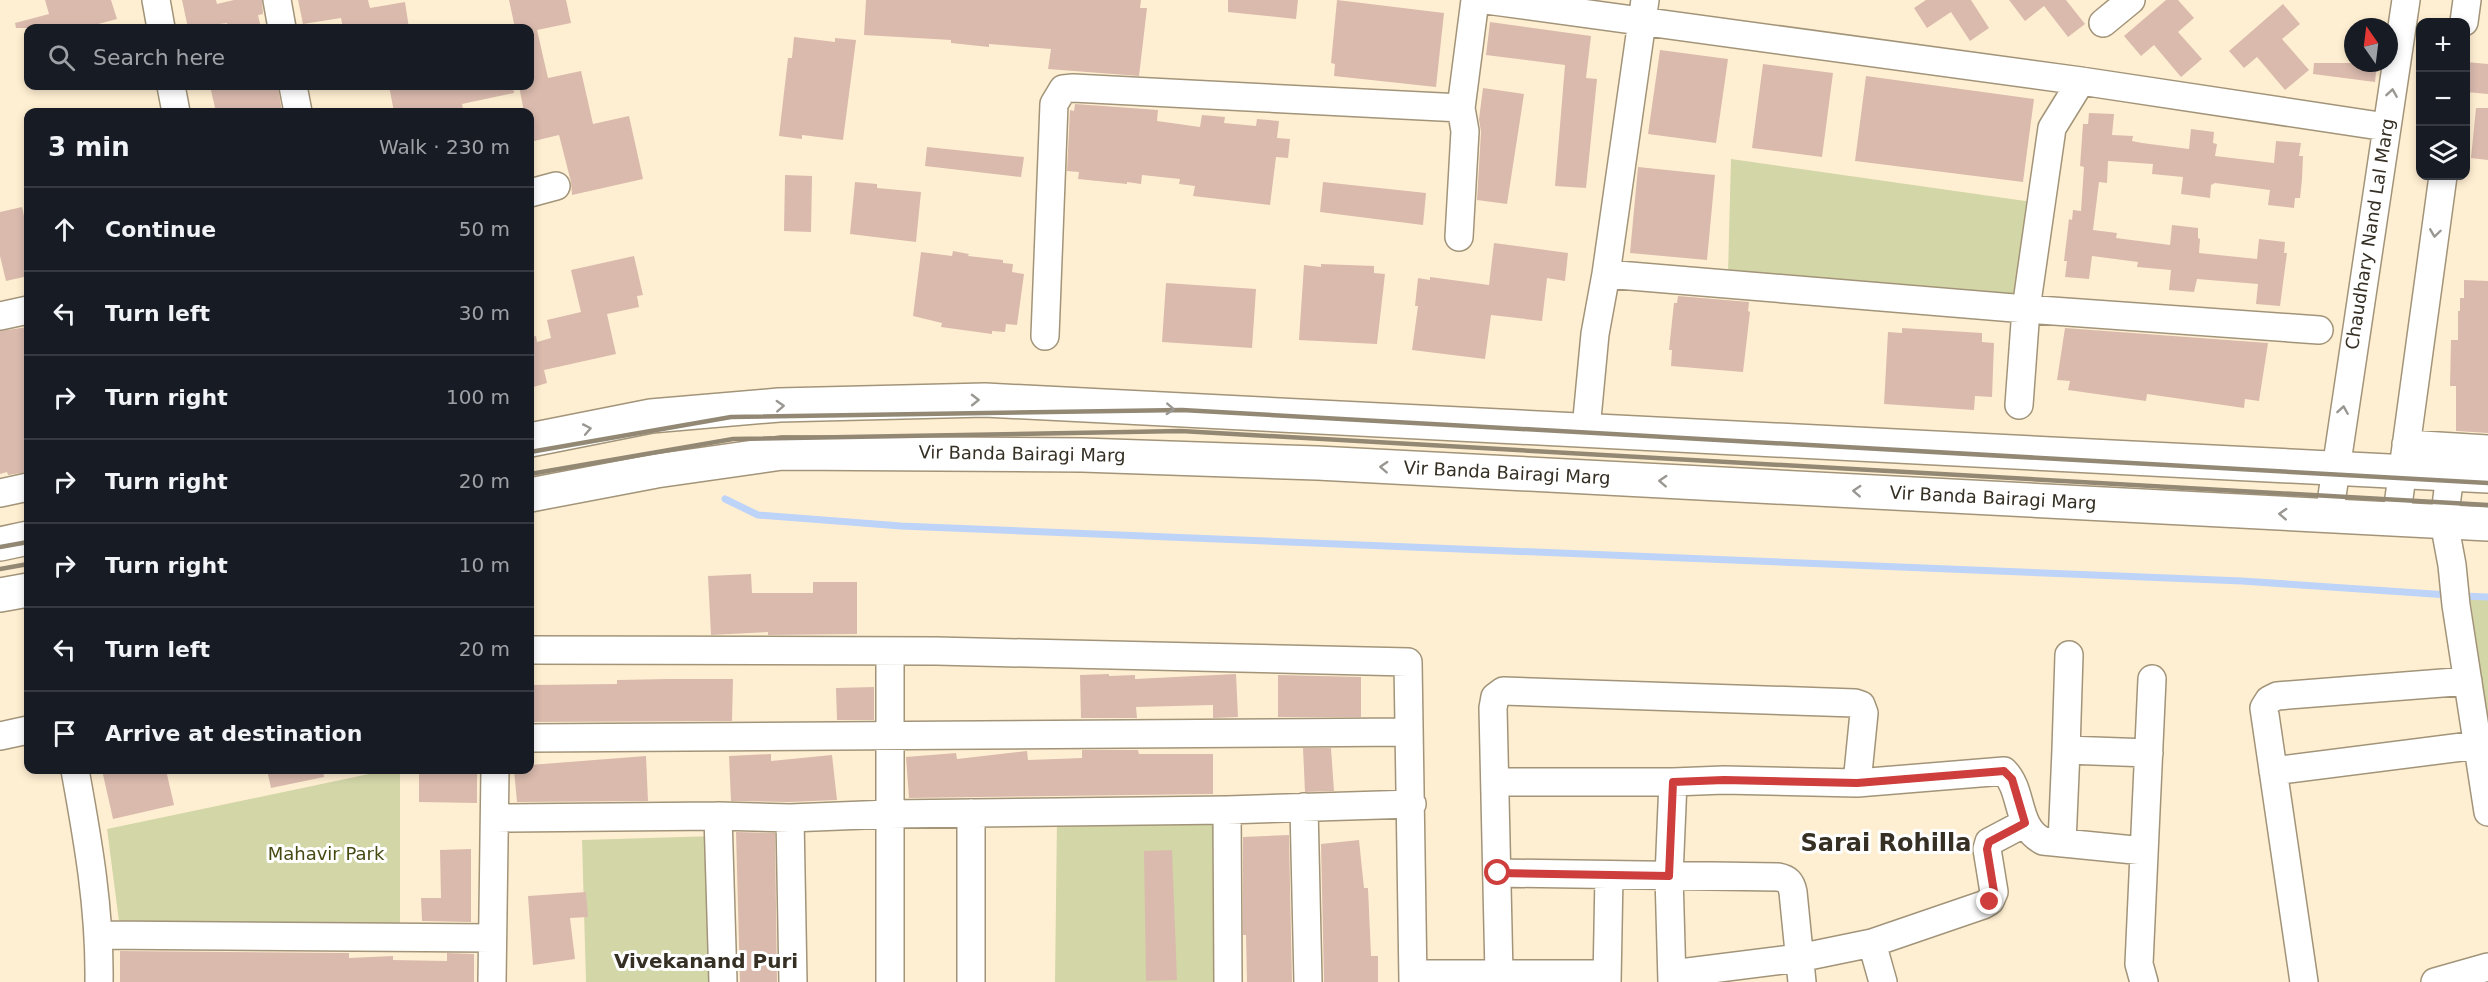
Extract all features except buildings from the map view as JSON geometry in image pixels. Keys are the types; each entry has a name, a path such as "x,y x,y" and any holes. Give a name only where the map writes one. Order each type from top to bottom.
{"main road":[{"path":"534,439 651,416 779,405 985,400 2335,468 2405,458 2450,474 2488,476"},
{"name":"Vir Banda Bairagi Marg","path":"534,494 656,471 782,453 1082,454 1317,463 2488,524"},
{"path":"0,544 24,539"},
{"path":"0,595 24,591"}],"street":[{"path":"156,0 160,24"},
{"path":"277,0 281,24"},
{"path":"1459,237 1465,131 1461,108 1475,0"},
{"path":"1486,0 1643,11 2386,127"},
{"path":"2103,23 2131,0"},
{"name":"Chaudhary Nand Lal Marg","path":"2328,516 2406,0"},
{"path":"2465,18 2467,0"},
{"path":"1586,429 1595,334 1606,274 1643,11"},
{"path":"2019,405 2026,309 2052,128 2081,81"},
{"path":"1045,336 1054,104 1063,89 1073,87 1461,108"},
{"path":"172,90 175,108"},
{"path":"294,90 297,108"},
{"path":"2396,520 2442,180"},
{"path":"534,192 556,186"},
{"path":"1606,274 2026,309 2319,330"},
{"path":"0,316 24,311"},
{"path":"2405,458 2488,449"},
{"path":"2450,474 2444,522 2488,812"},
{"path":"0,493 24,488"},
{"path":"534,650 890,651 1408,662 1413,978 1499,974 1607,978 1609,875"},
{"path":"890,651 890,982"},
{"path":"2062,843 2069,655"},
{"path":"2144,982 2139,964 2152,679"},
{"path":"2304,982 2264,708 2269,699 2277,696 2468,681"},
{"path":"1499,974 1493,708 1495,697 1503,692 1855,703 1861,705 1864,713 1857,783"},
{"path":"0,736 24,731"},
{"path":"534,738 1409,732"},
{"path":"2272,771 2478,745"},
{"path":"2066,750 2149,753"},
{"path":"1495,782 1724,780 1857,783 2004,771 2012,779 2025,823 2034,837 2043,841 2144,852"},
{"path":"76,774 88,842 100,935 99,982"},
{"path":"492,982 495,774"},
{"path":"1673,782 1669,876 1672,978 1801,970 1990,902 1994,892 1987,849 1989,842 2025,823"},
{"path":"495,818 718,816 790,818 889,814 1227,810 1412,804"},
{"path":"1304,807 1308,982"},
{"path":"1227,810 1228,982"},
{"path":"971,813 972,982"},
{"path":"718,816 723,982"},
{"path":"790,818 793,982"},
{"path":"1498,873 1778,877 1786,879 1792,884 1801,970"},
{"path":"100,935 492,938"},
{"path":"1872,943 1883,982"},
{"path":"2435,982 2488,967"}],"green space":[{"path":"1731,159 2039,203 2013,309 1728,273"},
{"path":"2470,596 2488,599 2488,734"},
{"name":"Mahavir Park","path":"369,774 400,774 400,923 120,929 107,829"},
{"path":"1219,813 1220,982 1055,982 1057,817"},
{"path":"715,836 720,982 586,982 582,840"}],"waterway":[{"path":"725,499 758,515 901,526 2242,581 2448,595"},
{"path":"2462,596 2488,597"}],"railway":[{"path":"534,451 731,417 1182,410 2488,483"},
{"path":"534,473 733,439 1181,431 2488,505"},
{"path":"0,547 24,543"},
{"path":"0,569 24,565"}],"district":[{"name":"Sarai Rohilla","path":"1886,843"},
{"name":"Vivekanand Puri","path":"706,961"}],"route":[{"path":"1498,873 1669,876 1673,782 1724,780 1857,783 1993,770 2004,771 2012,779 2025,823 1989,842 1987,849 1994,892 1990,902"}]}
